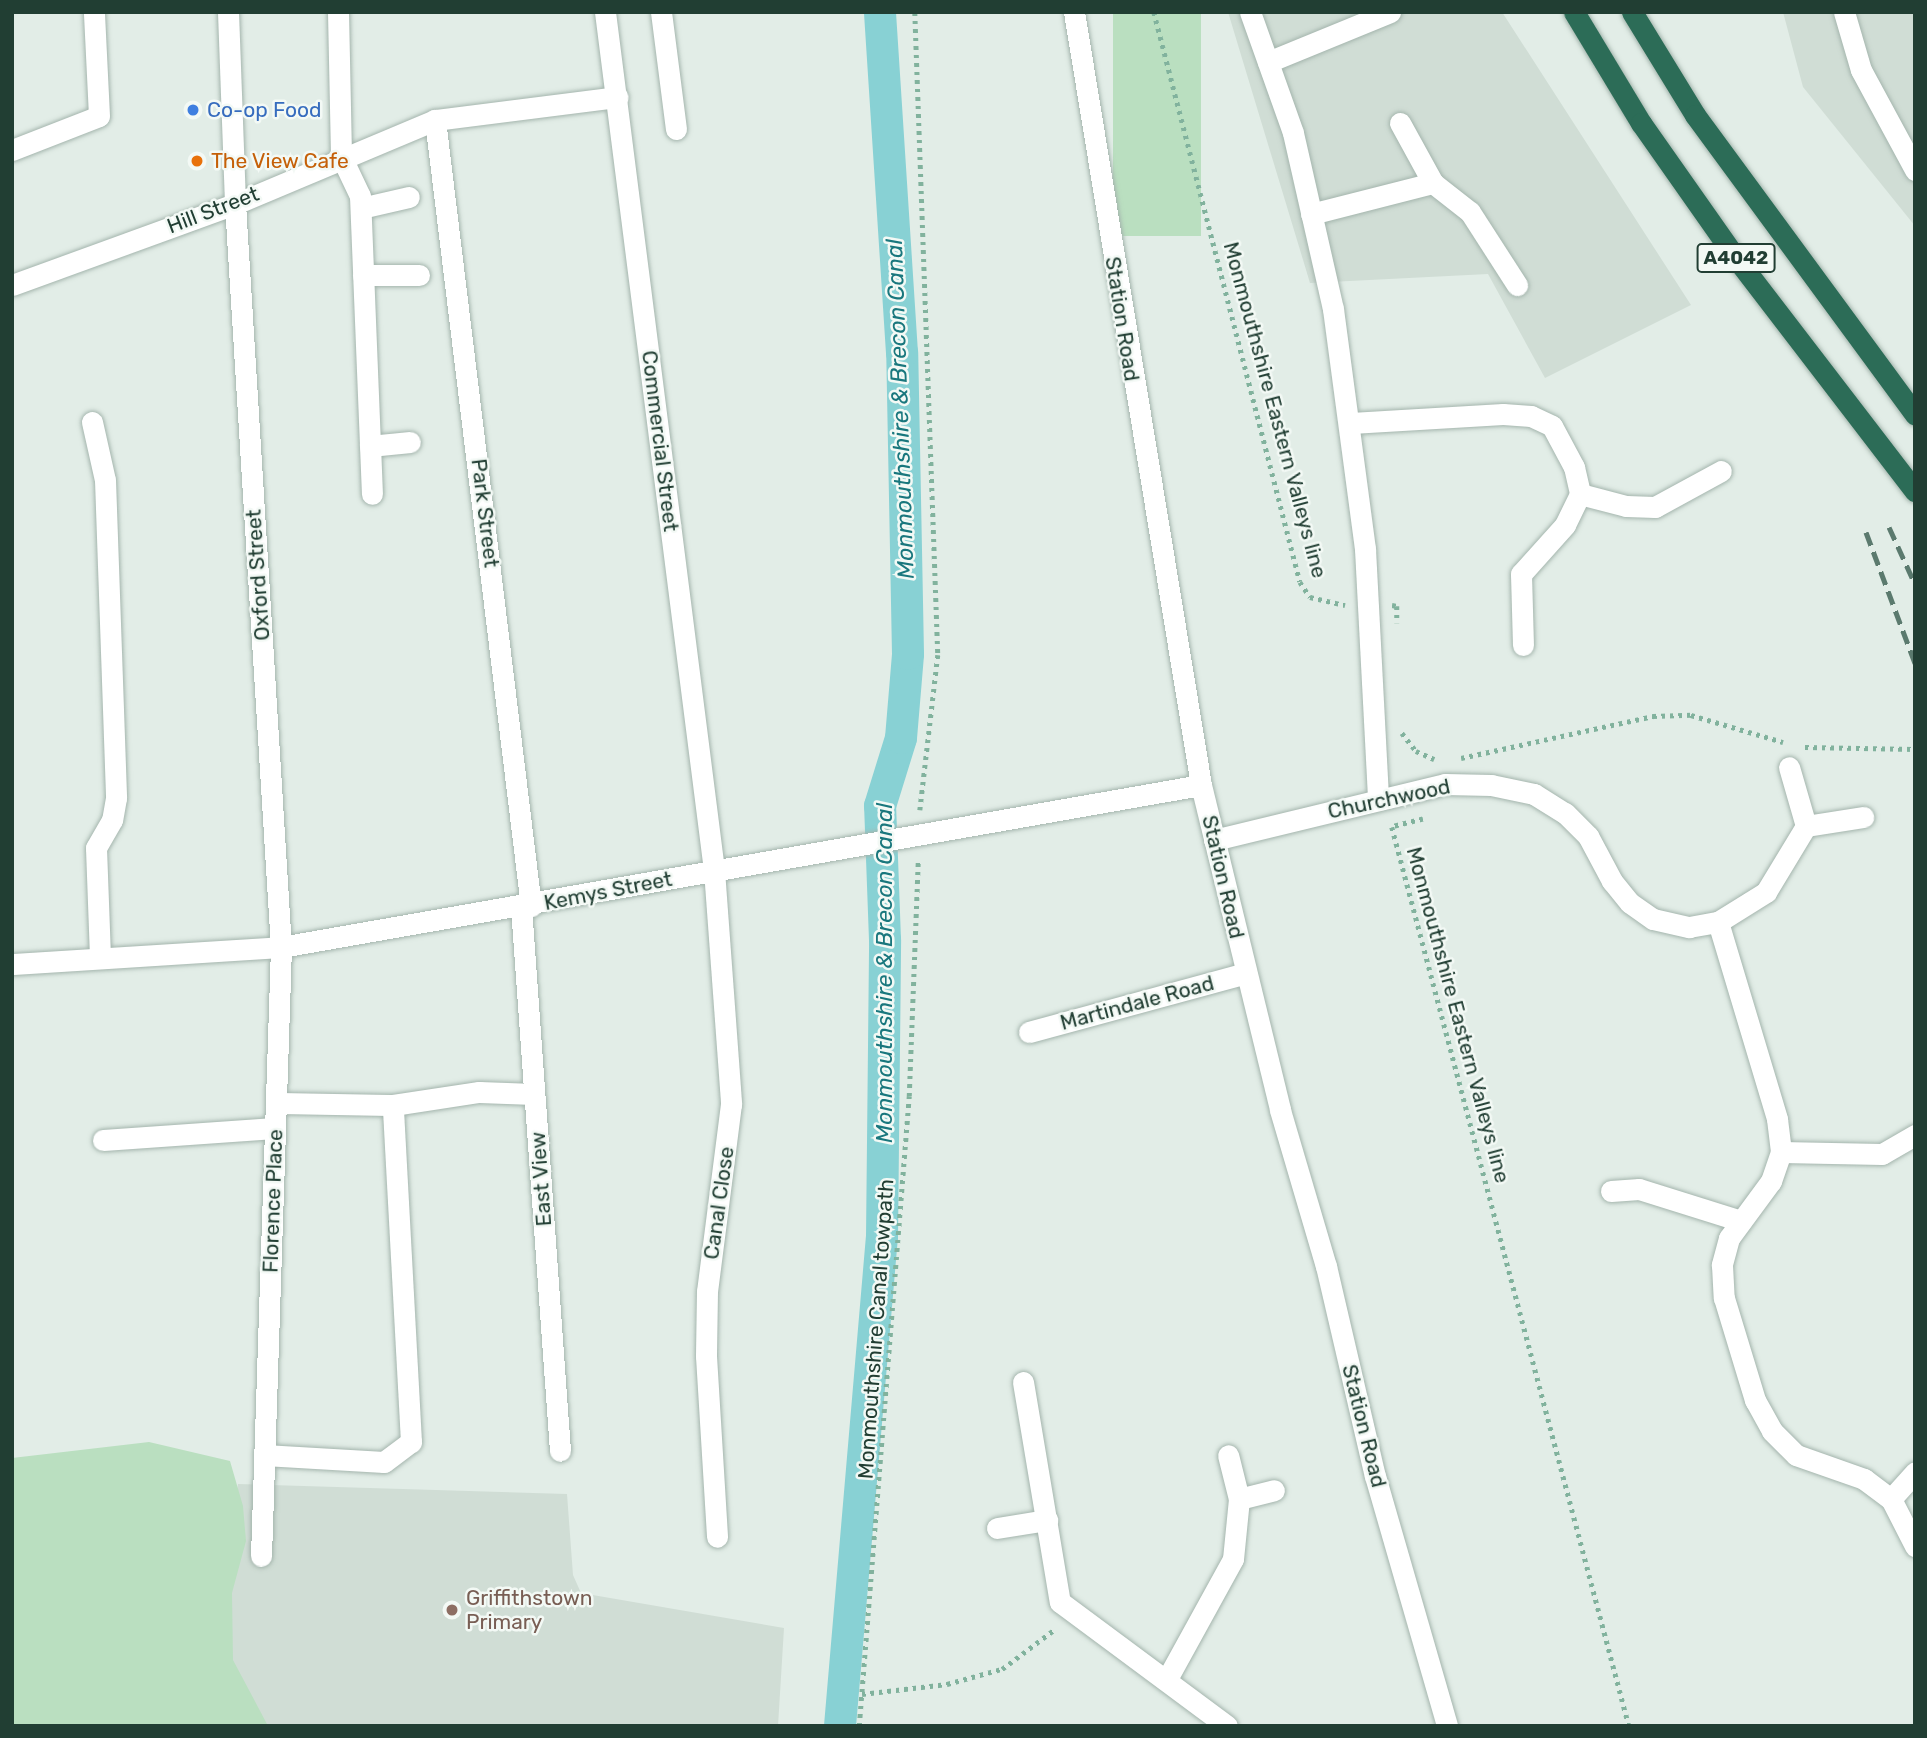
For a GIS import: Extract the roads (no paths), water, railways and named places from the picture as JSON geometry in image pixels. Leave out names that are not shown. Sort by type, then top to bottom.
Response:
[{"type":"highway","name":"A4042","points":[[1574,12],[1641,123],[1736,258],[1915,491]]},
{"type":"highway","name":"A4042","points":[[1632,12],[1695,115],[1915,415]]},
{"type":"street","points":[[12,150],[99,116],[94,12]]},
{"type":"street","name":"Oxford Street","points":[[228,12],[235,204],[281,947]]},
{"type":"street","points":[[338,12],[341,156],[360,196],[361,208],[372,494]]},
{"type":"street","name":"Commercial Street","points":[[605,12],[618,97],[713,870]]},
{"type":"street","points":[[661,12],[677,129]]},
{"type":"street","name":"Station Road","points":[[1074,12],[1200,785],[1246,973],[1326,1266],[1375,1476],[1447,1726]]},
{"type":"street","points":[[1250,12],[1293,133],[1351,423],[1369,601],[1378,798]]},
{"type":"street","points":[[1268,62],[1390,12]]},
{"type":"street","points":[[1844,12],[1861,70],[1915,170]]},
{"type":"street","name":"Hill Street","points":[[12,285],[235,204],[341,156],[435,120],[618,97]]},
{"type":"street","name":"Park Street","points":[[435,120],[526,906]]},
{"type":"street","points":[[1401,123],[1433,183],[1470,212],[1517,285]]},
{"type":"street","points":[[1311,214],[1433,183]]},
{"type":"street","points":[[361,208],[409,197]]},
{"type":"street","points":[[363,275],[419,275]]},
{"type":"street","points":[[1351,423],[1531,416],[1552,426],[1563,442],[1580,480],[1580,494],[1565,525],[1521,574],[1523,645]]},
{"type":"street","points":[[92,422],[105,480],[116,798],[112,820],[96,848],[100,958]]},
{"type":"street","points":[[370,446],[410,442]]},
{"type":"street","points":[[1580,494],[1626,506],[1655,507],[1721,471]]},
{"type":"street","points":[[1789,768],[1806,826],[1863,817]]},
{"type":"street","name":"Churchwood","points":[[1214,840],[1378,798],[1452,784],[1534,794],[1565,813],[1588,836],[1630,903],[1653,919],[1677,924],[1718,922],[1766,892],[1806,826]]},
{"type":"street","name":"Kemys Street","points":[[12,964],[281,947],[526,906],[713,870],[1200,785]]},
{"type":"street","name":"Canal Close","points":[[713,870],[731,1104],[707,1291],[706,1356],[717,1538]]},
{"type":"street","name":"East View","points":[[526,906],[534,1094],[560,1451]]},
{"type":"street","points":[[1718,922],[1777,1119],[1781,1152],[1771,1181],[1729,1238],[1722,1265],[1724,1297],[1755,1400],[1772,1431],[1796,1455],[1864,1479],[1891,1499],[1915,1546]]},
{"type":"street","name":"Florence Place","points":[[261,1556],[281,947]]},
{"type":"street","name":"Martindale Road","points":[[1029,1032],[1246,973]]},
{"type":"street","points":[[276,1103],[393,1105],[479,1092],[534,1094]]},
{"type":"street","points":[[264,1455],[384,1462],[411,1442],[393,1105]]},
{"type":"street","points":[[103,1140],[275,1128]]},
{"type":"street","points":[[1781,1152],[1882,1154],[1915,1135]]},
{"type":"street","points":[[1611,1191],[1639,1189],[1741,1221]]},
{"type":"street","points":[[1023,1382],[1059,1602],[1167,1679],[1227,1726]]},
{"type":"street","points":[[1167,1679],[1233,1559],[1239,1499],[1228,1455]]},
{"type":"street","points":[[1891,1499],[1915,1472]]},
{"type":"street","points":[[1239,1499],[1274,1490]]},
{"type":"street","points":[[997,1528],[1047,1520]]},
{"type":"waterway","name":"Monmouthshire & Brecon Canal","points":[[840,1726],[882,1238],[885,940],[880,806],[901,738],[908,654],[902,353],[880,12]]},
{"type":"railway","points":[[1889,527],[1915,584]]},
{"type":"railway","points":[[1866,532],[1915,663]]},
{"type":"place","name":"Co-op Food","points":[[193,110]]},
{"type":"place","name":"The View Cafe","points":[[197,161]]},
{"type":"place","name":"Griffithstown Primary","points":[[452,1610]]}]
